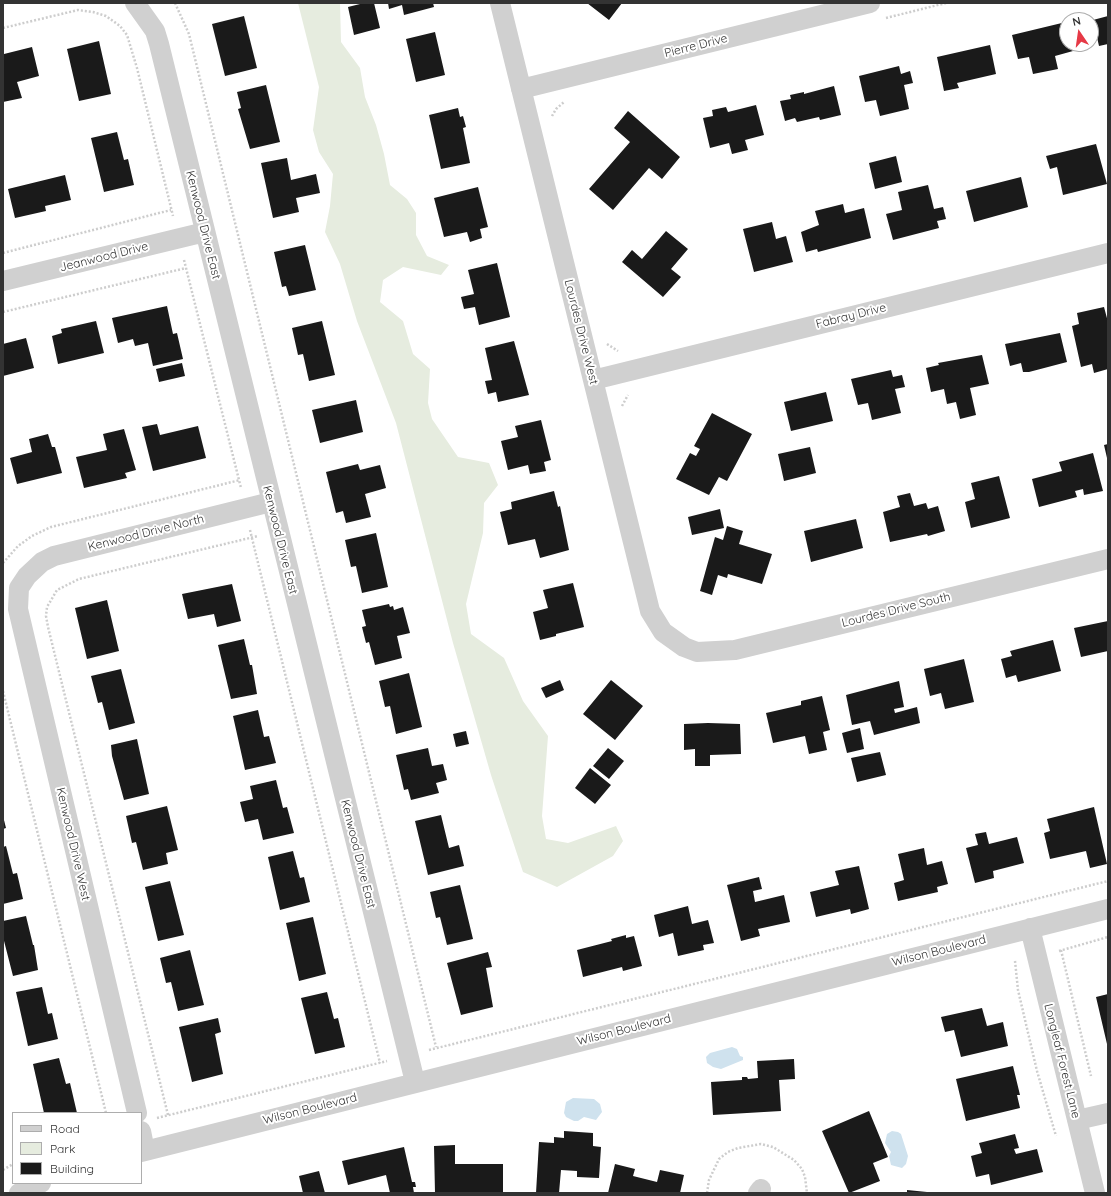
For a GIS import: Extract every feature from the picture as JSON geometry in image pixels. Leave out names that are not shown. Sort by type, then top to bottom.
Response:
[{"type":"street","name":"Kenwood Drive East","points":[[134,3],[155,31],[159,44],[278,532],[415,1082]]},
{"type":"street","name":"Lourdes Drive West","points":[[500,3],[650,611],[663,632],[684,647]]},
{"type":"street","name":"Pierre Drive","points":[[521,89],[874,11]]},
{"type":"street","name":"Jeanwood Drive","points":[[3,281],[205,232]]},
{"type":"street","name":"Fabray Drive","points":[[593,380],[1108,253]]},
{"type":"street","name":"Kenwood Drive North","points":[[27,576],[42,562],[54,556],[271,502]]},
{"type":"street","name":"Lourdes Drive South","points":[[684,647],[697,652],[735,650],[1108,559]]},
{"type":"street","name":"Kenwood Drive West","points":[[27,576],[19,588],[18,609],[142,1112]]},
{"type":"street","name":"Wilson Boulevard","points":[[143,1151],[1108,909]]},
{"type":"street","name":"Longleaf Forest Lane","points":[[1030,928],[1096,1193]]},
{"type":"street","points":[[1077,1120],[1108,1113]]},
{"type":"street","name":"Kenwood Drive West","points":[[143,1151],[144,1121]]},
{"type":"street","points":[[19,1193],[39,1184]]},
{"type":"path","points":[[175,3],[189,34],[436,1047]]},
{"type":"path","points":[[874,11],[946,3]]},
{"type":"path","points":[[3,28],[78,10],[106,16],[120,26],[127,35],[137,68],[239,480],[380,1063]]},
{"type":"path","points":[[550,122],[556,109],[567,100]]},
{"type":"path","points":[[3,253],[171,210]]},
{"type":"path","points":[[3,312],[186,268]]},
{"type":"path","points":[[603,340],[608,346],[624,353]]},
{"type":"path","points":[[622,411],[628,394],[632,391]]},
{"type":"path","points":[[3,563],[18,546],[32,536],[51,527],[264,474]]},
{"type":"path","points":[[168,1115],[48,627],[46,616],[47,607],[57,590],[78,579],[278,532]]},
{"type":"path","points":[[3,691],[106,1112]]},
{"type":"path","points":[[144,1121],[380,1063],[436,1047],[1108,881]]},
{"type":"path","points":[[707,1193],[709,1180],[719,1159],[728,1152],[738,1148],[761,1144],[772,1147],[794,1160],[802,1169],[805,1177],[807,1193]]},
{"type":"path","points":[[3,1170],[12,1165]]},
{"type":"green space","points":[[298,3],[340,3],[341,42],[360,68],[365,97],[376,125],[384,154],[390,185],[407,199],[416,213],[416,235],[427,256],[449,265],[441,275],[403,267],[383,280],[380,302],[403,321],[413,354],[430,369],[428,403],[432,419],[458,457],[489,463],[498,485],[484,503],[483,533],[466,604],[471,634],[504,658],[523,701],[548,736],[542,816],[546,839],[568,843],[616,826],[623,841],[613,856],[557,887],[523,872],[491,775],[453,643],[396,423],[357,321],[340,264],[325,232],[330,206],[333,174],[319,152],[313,130],[319,87]]},
{"type":"water","points":[[732,1047],[737,1049],[740,1056],[743,1057],[743,1060],[721,1069],[713,1067],[707,1063],[706,1057],[710,1053]]},
{"type":"water","points":[[573,1098],[594,1099],[600,1104],[602,1112],[596,1120],[584,1117],[578,1121],[574,1121],[566,1117],[564,1113],[566,1102]]},
{"type":"water","points":[[892,1131],[901,1134],[908,1156],[906,1164],[902,1168],[891,1165],[889,1156],[891,1152],[885,1143],[887,1134]]},
{"type":"building","points":[[364,3],[374,3],[380,28],[354,35],[348,7]]},
{"type":"building","points":[[388,3],[433,3],[434,7],[404,15],[402,5],[389,9]]},
{"type":"building","points":[[587,3],[622,3],[609,20]]},
{"type":"building","points":[[244,16],[257,68],[225,76],[212,24]]},
{"type":"building","points":[[1108,16],[1108,44],[1099,46],[1099,18]]},
{"type":"building","points":[[1059,24],[1059,52],[1069,52],[1055,56],[1058,69],[1033,74],[1029,57],[1018,59],[1012,35]]},
{"type":"building","points":[[435,32],[445,75],[416,82],[406,39]]},
{"type":"building","points":[[99,41],[111,94],[79,101],[67,49]]},
{"type":"building","points":[[990,45],[996,74],[957,83],[959,88],[944,91],[937,57]]},
{"type":"building","points":[[32,47],[39,76],[17,82],[22,98],[3,102],[4,54]]},
{"type":"building","points":[[899,66],[901,74],[910,71],[913,83],[904,85],[909,109],[880,116],[876,100],[865,102],[859,76]]},
{"type":"building","points":[[266,85],[280,142],[250,149],[238,109],[241,108],[237,92]]},
{"type":"building","points":[[834,86],[841,115],[820,120],[819,117],[797,122],[795,118],[785,121],[780,101],[791,99],[790,95],[804,92],[804,94]]},
{"type":"building","points":[[756,105],[764,135],[745,140],[748,150],[732,154],[729,143],[710,148],[703,118],[713,116],[712,110],[726,107],[728,112]]},
{"type":"building","points":[[458,108],[460,117],[463,116],[466,127],[463,128],[470,163],[441,169],[429,115]]},
{"type":"building","points":[[628,111],[680,157],[662,179],[649,168],[613,210],[589,189],[630,142],[614,128]]},
{"type":"building","points":[[117,132],[124,160],[128,159],[134,185],[104,192],[91,138]]},
{"type":"building","points":[[1096,144],[1107,184],[1063,195],[1057,167],[1050,169],[1046,156]]},
{"type":"building","points":[[896,156],[902,182],[875,189],[869,163]]},
{"type":"building","points":[[287,158],[291,180],[316,174],[320,193],[296,198],[299,212],[273,218],[261,163]]},
{"type":"building","points":[[65,175],[71,200],[45,206],[46,211],[15,218],[8,189]]},
{"type":"building","points":[[1021,177],[1028,207],[974,222],[966,191]]},
{"type":"building","points":[[928,185],[934,209],[943,207],[946,219],[937,221],[939,228],[893,240],[886,214],[902,210],[898,192]]},
{"type":"building","points":[[478,187],[488,227],[480,229],[482,238],[470,242],[467,232],[444,237],[434,198]]},
{"type":"building","points":[[843,204],[845,213],[864,208],[871,238],[818,252],[817,249],[806,252],[801,232],[819,225],[815,211]]},
{"type":"building","points":[[772,222],[776,239],[786,236],[793,262],[754,272],[743,229]]},
{"type":"building","points":[[666,231],[688,249],[671,269],[681,277],[663,297],[622,262],[632,250],[642,259]]},
{"type":"building","points":[[305,245],[316,290],[289,296],[286,286],[282,287],[274,252]]},
{"type":"building","points":[[497,263],[510,317],[479,325],[475,307],[464,309],[461,297],[474,294],[468,270]]},
{"type":"building","points":[[167,306],[173,334],[177,333],[183,359],[153,366],[148,343],[135,346],[133,339],[118,343],[112,318]]},
{"type":"building","points":[[1104,307],[1108,322],[1108,369],[1094,373],[1092,364],[1081,367],[1072,326],[1079,324],[1077,313]]},
{"type":"building","points":[[96,321],[104,353],[58,364],[52,336],[62,333],[61,329]]},
{"type":"building","points":[[322,321],[335,375],[309,381],[303,354],[298,355],[292,328]]},
{"type":"building","points":[[1060,333],[1067,362],[1029,372],[1023,372],[1021,363],[1010,366],[1005,344]]},
{"type":"building","points":[[26,338],[34,368],[3,376],[3,344]]},
{"type":"building","points":[[514,341],[529,395],[498,402],[496,392],[488,394],[485,381],[492,380],[485,348]]},
{"type":"building","points":[[982,355],[989,384],[970,388],[976,415],[960,419],[956,402],[947,404],[944,389],[931,392],[926,368],[939,365],[938,363]]},
{"type":"building","points":[[182,363],[185,376],[159,382],[156,369]]},
{"type":"building","points":[[891,370],[893,377],[902,375],[905,387],[895,389],[901,413],[872,420],[868,403],[858,405],[851,379]]},
{"type":"building","points":[[826,392],[833,421],[791,431],[784,402]]},
{"type":"building","points":[[356,400],[363,432],[320,443],[312,410]]},
{"type":"building","points":[[712,413],[752,434],[727,481],[719,477],[709,495],[676,479],[690,453],[696,456],[700,449],[694,446]]},
{"type":"building","points":[[541,420],[551,460],[544,462],[546,471],[530,474],[528,465],[508,470],[501,441],[518,437],[515,426]]},
{"type":"building","points":[[157,424],[160,435],[198,426],[206,458],[153,471],[142,427]]},
{"type":"building","points":[[124,429],[136,470],[125,473],[127,478],[84,488],[76,457],[107,450],[103,434]]},
{"type":"building","points":[[48,434],[52,447],[55,447],[62,473],[17,484],[10,458],[32,452],[29,439]]},
{"type":"building","points":[[1108,444],[1108,458],[1107,458],[1104,445]]},
{"type":"building","points":[[810,447],[816,473],[784,481],[778,454]]},
{"type":"building","points":[[1093,453],[1103,491],[1084,495],[1083,489],[1075,491],[1077,497],[1039,507],[1032,479],[1062,471],[1059,462]]},
{"type":"building","points":[[358,464],[360,470],[380,465],[386,488],[365,494],[371,517],[346,523],[343,511],[336,513],[326,472]]},
{"type":"building","points":[[999,476],[1010,518],[971,528],[965,502],[975,499],[971,483]]},
{"type":"building","points":[[554,491],[558,507],[560,506],[569,550],[540,558],[535,539],[508,545],[500,512],[512,509],[511,502]]},
{"type":"building","points":[[910,493],[914,506],[926,503],[928,509],[938,506],[945,531],[928,536],[927,534],[890,542],[883,512],[900,507],[897,496]]},
{"type":"building","points":[[720,509],[724,528],[692,535],[688,517]]},
{"type":"building","points":[[856,519],[863,548],[811,562],[804,531]]},
{"type":"building","points":[[727,526],[743,531],[739,544],[772,554],[762,584],[728,574],[727,578],[718,575],[712,595],[700,591],[715,537],[723,540]]},
{"type":"building","points":[[376,533],[388,587],[362,593],[356,566],[351,567],[345,540]]},
{"type":"building","points":[[573,583],[584,627],[556,634],[556,636],[540,640],[533,612],[548,608],[543,590]]},
{"type":"building","points":[[232,584],[241,621],[217,627],[214,614],[188,619],[182,594]]},
{"type":"building","points":[[107,600],[119,651],[87,659],[75,608]]},
{"type":"building","points":[[389,604],[390,607],[393,606],[394,610],[403,607],[410,633],[397,636],[402,658],[375,665],[369,642],[366,643],[362,627],[366,626],[362,610]]},
{"type":"building","points":[[1108,621],[1108,651],[1081,657],[1074,628]]},
{"type":"building","points":[[244,639],[250,665],[252,665],[257,694],[231,699],[218,645]]},
{"type":"building","points":[[1053,640],[1061,671],[1018,682],[1016,675],[1006,678],[1001,659],[1012,656],[1010,651]]},
{"type":"building","points":[[964,659],[974,702],[945,709],[941,693],[930,696],[924,669]]},
{"type":"building","points":[[121,669],[135,723],[109,730],[102,702],[98,703],[91,676]]},
{"type":"building","points":[[409,673],[422,727],[396,734],[390,706],[385,707],[379,681]]},
{"type":"building","points":[[560,680],[564,690],[546,698],[541,688]]},
{"type":"building","points":[[611,680],[643,706],[615,740],[583,714]]},
{"type":"building","points":[[899,681],[904,707],[894,709],[895,713],[917,707],[920,723],[874,735],[870,721],[852,725],[846,695]]},
{"type":"building","points":[[822,696],[830,730],[823,732],[827,750],[809,754],[805,736],[773,743],[766,713],[801,705],[801,701]]},
{"type":"building","points":[[258,710],[264,737],[269,736],[276,763],[245,770],[233,716]]},
{"type":"building","points":[[684,724],[740,724],[741,754],[710,755],[710,766],[695,766],[695,749],[684,750]]},
{"type":"building","points":[[860,728],[864,749],[847,753],[842,733]]},
{"type":"building","points":[[466,731],[469,744],[456,747],[453,734]]},
{"type":"building","points":[[137,739],[149,794],[124,800],[112,756],[111,745]]},
{"type":"building","points":[[428,748],[432,766],[443,764],[447,780],[436,783],[439,793],[411,800],[408,789],[404,790],[396,755]]},
{"type":"building","points":[[608,748],[624,761],[609,779],[593,766]]},
{"type":"building","points":[[880,752],[886,775],[857,782],[851,758]]},
{"type":"building","points":[[590,768],[611,785],[595,804],[575,788]]},
{"type":"building","points":[[276,780],[283,808],[287,807],[294,833],[263,840],[258,819],[245,822],[240,802],[253,799],[250,786]]},
{"type":"building","points":[[167,806],[178,850],[166,853],[168,864],[143,870],[136,842],[132,843],[126,816]]},
{"type":"building","points":[[1094,807],[1107,864],[1090,868],[1086,851],[1050,859],[1044,833],[1050,831],[1047,819]]},
{"type":"building","points":[[441,815],[449,848],[459,845],[464,866],[428,875],[415,821]]},
{"type":"building","points":[[3,816],[6,828],[3,829]]},
{"type":"building","points":[[986,832],[989,844],[1017,837],[1024,863],[993,871],[994,878],[975,883],[966,848],[978,845],[975,834]]},
{"type":"building","points":[[6,846],[13,874],[17,873],[23,899],[3,904],[3,847]]},
{"type":"building","points":[[924,848],[927,865],[942,861],[948,884],[937,887],[938,892],[898,901],[894,883],[904,880],[898,854]]},
{"type":"building","points":[[293,851],[300,878],[304,877],[310,902],[280,910],[268,857]]},
{"type":"building","points":[[859,866],[869,909],[851,914],[850,909],[816,917],[810,892],[839,885],[835,871]]},
{"type":"building","points":[[759,877],[762,889],[753,891],[755,902],[784,895],[790,922],[758,929],[760,936],[741,941],[727,885]]},
{"type":"building","points":[[170,881],[184,935],[158,941],[145,887]]},
{"type":"building","points":[[460,885],[473,939],[447,945],[440,917],[436,918],[430,892]]},
{"type":"building","points":[[688,906],[692,924],[708,920],[714,943],[703,945],[704,950],[678,956],[673,933],[659,937],[654,915]]},
{"type":"building","points":[[26,916],[34,945],[38,970],[13,976],[3,937],[3,921]]},
{"type":"building","points":[[313,917],[326,974],[299,981],[286,923]]},
{"type":"building","points":[[626,935],[626,938],[634,936],[642,966],[623,971],[622,967],[583,977],[577,950],[612,941],[611,939]]},
{"type":"building","points":[[190,950],[204,1005],[178,1011],[171,982],[166,983],[160,958]]},
{"type":"building","points":[[488,952],[492,967],[486,968],[493,1007],[461,1015],[447,963]]},
{"type":"building","points":[[42,987],[48,1014],[52,1013],[58,1039],[28,1046],[16,992]]},
{"type":"building","points":[[327,992],[334,1019],[338,1018],[345,1047],[315,1054],[301,998]]},
{"type":"building","points":[[1108,994],[1108,1044],[1107,1044],[1096,997]]},
{"type":"building","points":[[982,1008],[987,1026],[1003,1022],[1008,1046],[961,1057],[954,1030],[945,1032],[941,1017]]},
{"type":"building","points":[[218,1018],[221,1032],[215,1034],[223,1074],[192,1082],[179,1027]]},
{"type":"building","points":[[59,1058],[66,1084],[70,1083],[77,1112],[44,1112],[33,1064]]},
{"type":"building","points":[[794,1059],[795,1079],[779,1080],[781,1111],[713,1115],[711,1082],[742,1080],[742,1077],[747,1077],[748,1079],[758,1078],[757,1061]]},
{"type":"building","points":[[1013,1066],[1020,1095],[1017,1095],[1020,1108],[966,1121],[956,1079]]},
{"type":"building","points":[[869,1111],[888,1157],[873,1163],[880,1181],[849,1193],[822,1131]]},
{"type":"building","points":[[564,1131],[593,1133],[593,1146],[601,1147],[599,1178],[577,1177],[577,1171],[561,1170],[559,1193],[536,1193],[539,1142],[554,1143],[554,1137],[564,1138]]},
{"type":"building","points":[[1015,1134],[1019,1148],[1014,1149],[1016,1154],[1037,1149],[1043,1172],[991,1185],[989,1174],[976,1177],[971,1156],[982,1153],[979,1143]]},
{"type":"building","points":[[455,1145],[455,1164],[503,1164],[503,1193],[435,1193],[434,1146]]},
{"type":"building","points":[[404,1147],[412,1182],[415,1182],[416,1187],[413,1187],[414,1193],[390,1193],[386,1175],[348,1185],[342,1161]]},
{"type":"building","points":[[615,1164],[635,1169],[633,1176],[657,1182],[660,1170],[684,1175],[680,1193],[608,1193]]},
{"type":"building","points":[[319,1171],[325,1193],[303,1193],[299,1176]]},
{"type":"building","points":[[907,1190],[927,1192],[927,1193],[907,1193]]}]
